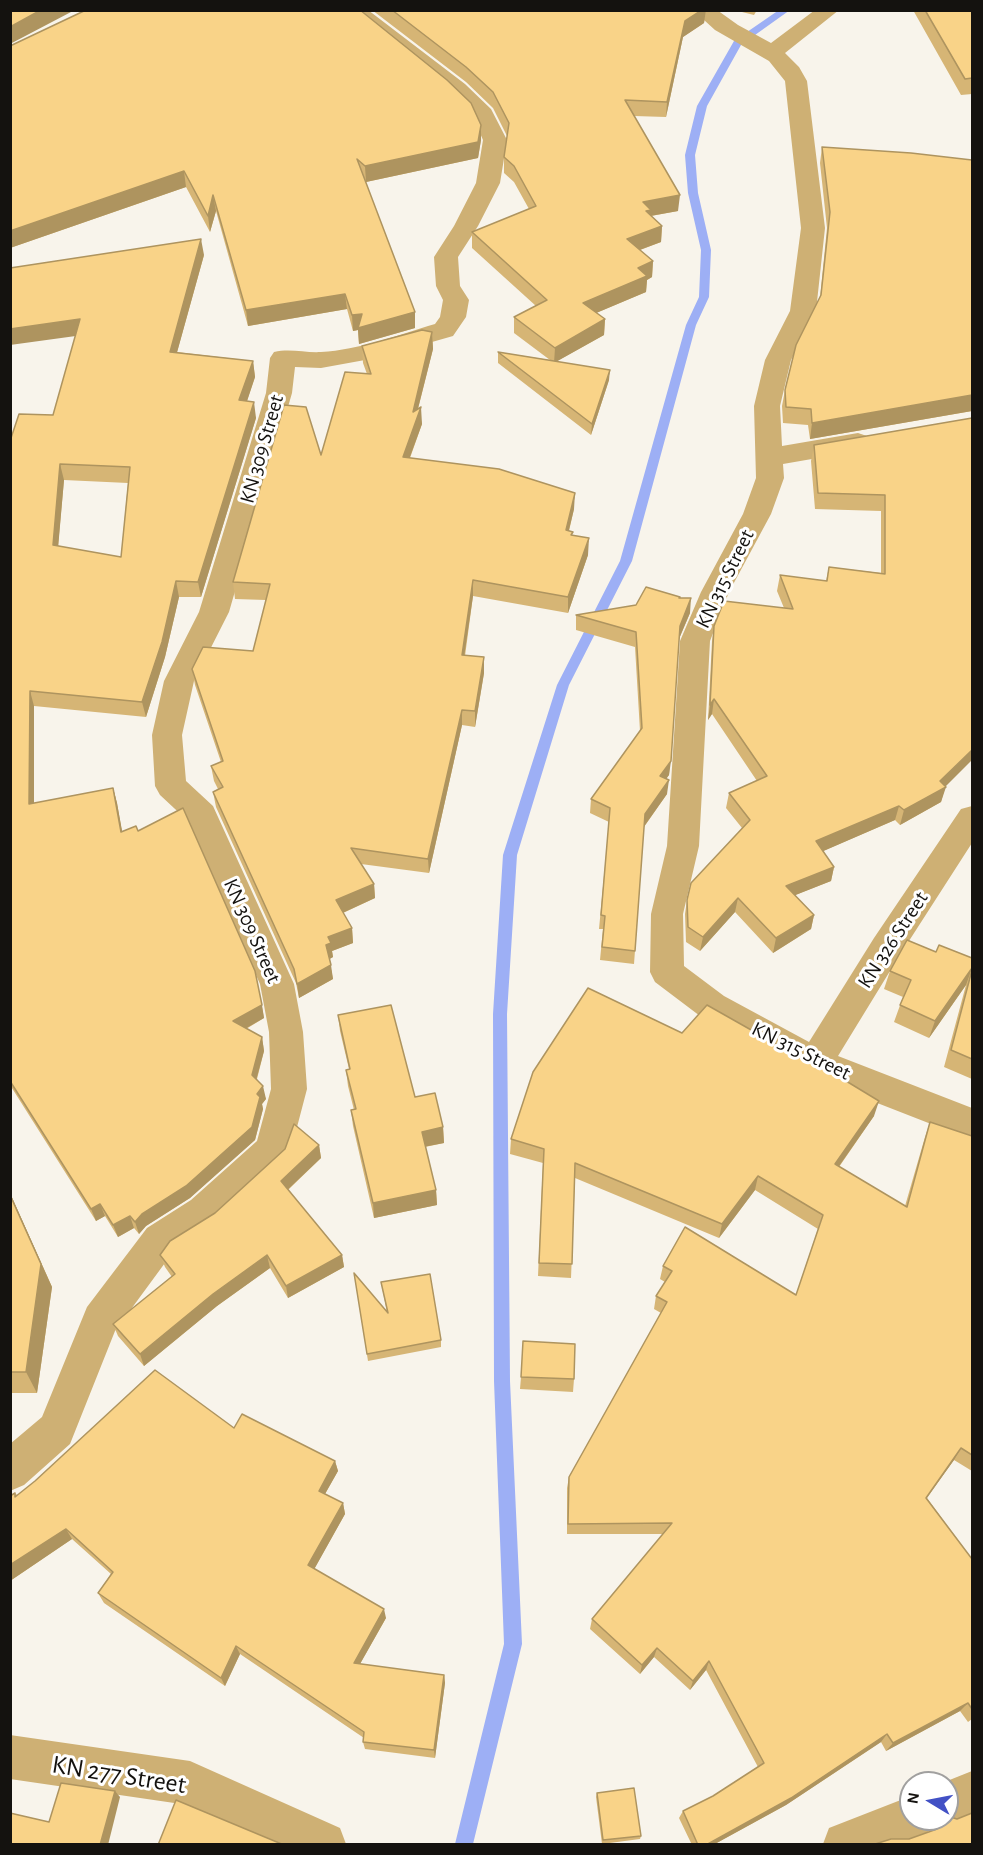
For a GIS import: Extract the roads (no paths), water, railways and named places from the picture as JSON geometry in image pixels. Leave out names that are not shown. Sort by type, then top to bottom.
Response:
[{"type":"street","name":"KN 309 Street","points":[[10,1471],[56,1430],[100,1320],[160,1240],[204,1212],[273,1150],[289,1089],[286,1032],[277,984],[202,815],[171,786],[167,735],[178,681],[214,612],[279,393],[283,358],[321,360],[376,350],[444,330],[453,317],[456,300],[448,286],[446,256],[466,226],[488,183],[495,140],[483,114],[457,89],[354,10]]},
{"type":"street","name":"KN 315 Street","points":[[702,10],[727,28],[771,52],[790,68],[796,81],[814,154],[811,206],[813,228],[802,311],[778,360],[767,406],[771,457],[770,478],[758,514],[715,592],[695,641],[683,846],[667,914],[667,972],[712,1006],[815,1063],[972,1124]]},
{"type":"street","points":[[771,52],[829,10]]},
{"type":"street","points":[[771,457],[883,438]]},
{"type":"street","name":"KN 326 Street","points":[[815,1063],[886,948],[972,818]]},
{"type":"street","name":"KN 277 Street","points":[[10,1757],[190,1783],[324,1845]]},
{"type":"street","points":[[845,1845],[899,1823]]},
{"type":"waterway","points":[[464,1844],[513,1644],[502,1381],[500,1014],[510,855],[563,685],[626,561],[691,325],[704,297],[706,250],[693,193],[690,155],[702,106],[737,43],[786,10]]}]
